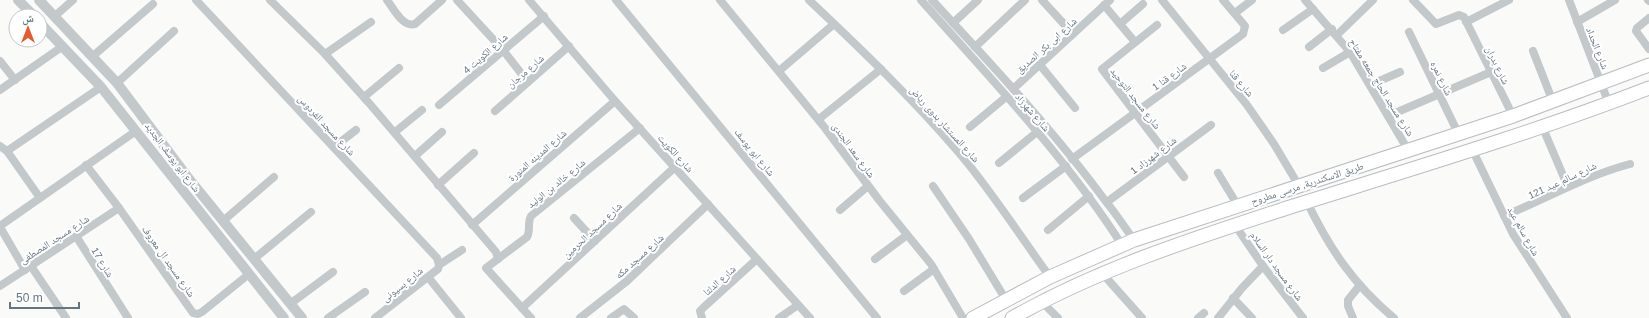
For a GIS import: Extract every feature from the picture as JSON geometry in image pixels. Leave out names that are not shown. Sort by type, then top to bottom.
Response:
[{"type":"main road","name":"طريق الاسكندرية, مرسى مطروح","points":[[973,318],[1050,277],[1122,244],[1513,116],[1649,65]]},
{"type":"main road","name":"طريق الاسكندرية, مرسى مطروح","points":[[1012,318],[1042,301],[1102,273],[1181,242],[1609,104],[1649,88]]},
{"type":"street","points":[[18,0],[26,8]]},
{"type":"street","name":"شارع ابو يوسف الجديد","points":[[39,0],[117,83],[189,179],[302,318]]},
{"type":"street","points":[[55,16],[73,0]]},
{"type":"street","name":"شارع مسجد الفردوس","points":[[196,0],[437,258],[439,265]]},
{"type":"street","points":[[270,0],[325,54],[364,97],[496,252],[498,258]]},
{"type":"street","points":[[392,2],[404,23],[408,25],[415,24],[442,0]]},
{"type":"street","points":[[457,0],[503,50],[528,82]]},
{"type":"street","name":"شارع الكويت","points":[[529,0],[615,101],[810,318]]},
{"type":"street","name":"شارع ابو يوسف","points":[[616,0],[877,318]]},
{"type":"street","name":"شارع سعد الجندى","points":[[720,0],[818,119],[868,186],[934,269],[963,318]]},
{"type":"street","name":"شارع المستشار بدوى رياض","points":[[809,0],[881,69],[961,156],[984,185],[1050,277]]},
{"type":"street","name":"شارع شهرزاد","points":[[921,0],[1066,166],[1122,244]]},
{"type":"street","name":"شارع شهرزاد","points":[[932,0],[1013,89],[1107,202],[1134,240]]},
{"type":"street","points":[[953,23],[978,0]]},
{"type":"street","points":[[975,47],[1025,0]]},
{"type":"street","points":[[1042,0],[1073,34]]},
{"type":"street","name":"شارع قنا","points":[[1162,0],[1261,124],[1299,186]]},
{"type":"street","name":"شارع قنا 1","points":[[1072,160],[1243,34],[1245,26],[1223,0]]},
{"type":"street","points":[[1235,13],[1252,0]]},
{"type":"street","name":"شارع مسجد الحاج جمعه مفتاح","points":[[1305,0],[1350,52],[1408,150]]},
{"type":"street","points":[[1309,47],[1334,32],[1373,0]]},
{"type":"street","points":[[1413,0],[1436,24],[1459,15],[1462,15],[1466,22],[1495,3],[1509,0]]},
{"type":"street","name":"شارع الحداد","points":[[1569,0],[1609,104]]},
{"type":"street","points":[[1577,22],[1615,0]]},
{"type":"street","points":[[1107,3],[1120,24],[1135,42]]},
{"type":"street","name":"شارع ابى بكر الصديق","points":[[1013,89],[1107,3]]},
{"type":"street","points":[[93,56],[153,4]]},
{"type":"street","points":[[1120,24],[1143,4]]},
{"type":"street","points":[[1283,30],[1313,10]]},
{"type":"street","name":"شارع الكويت 4","points":[[440,105],[544,16]]},
{"type":"street","points":[[1649,18],[1636,28],[1636,31],[1649,48]]},
{"type":"street","points":[[325,54],[371,22]]},
{"type":"street","name":"شارع بدران","points":[[1466,22],[1513,116]]},
{"type":"street","points":[[778,71],[834,24]]},
{"type":"street","name":"شارع مسجد التوحيد","points":[[1157,25],[1102,69],[1184,177]]},
{"type":"street","name":"شارع ابو يوسف الجديد","points":[[48,31],[101,87],[284,318]]},
{"type":"street","points":[[117,83],[174,31]]},
{"type":"street","name":"شارع نمره","points":[[1409,32],[1458,133]]},
{"type":"street","points":[[0,90],[63,46]]},
{"type":"street","name":"شارع مرجان","points":[[495,111],[569,46]]},
{"type":"street","points":[[1533,51],[1553,102]]},
{"type":"street","points":[[1323,68],[1350,52]]},
{"type":"street","points":[[0,61],[15,80]]},
{"type":"street","points":[[1040,64],[1075,108]]},
{"type":"street","points":[[364,97],[399,68]]},
{"type":"street","points":[[818,119],[881,69]]},
{"type":"street","points":[[1370,85],[1400,72]]},
{"type":"street","points":[[1388,116],[1491,72]]},
{"type":"street","points":[[40,198],[3,148],[101,87]]},
{"type":"street","points":[[970,127],[1006,97]]},
{"type":"street","name":"شارع المدينه المنورة","points":[[472,225],[615,101]]},
{"type":"street","points":[[394,132],[422,110]]},
{"type":"street","name":"شارع شهرزاد 1","points":[[1107,202],[1211,125]]},
{"type":"street","points":[[1542,126],[1568,187]]},
{"type":"street","name":"شارع خالد بن الوليد","points":[[522,308],[486,271],[487,266],[527,237],[530,231],[530,216],[640,128]]},
{"type":"street","points":[[66,318],[28,268],[0,226],[136,130]]},
{"type":"street","points":[[334,147],[356,130]]},
{"type":"street","points":[[415,156],[442,132]]},
{"type":"street","points":[[999,163],[1037,132]]},
{"type":"street","name":"شارع سالم عيد","points":[[1472,149],[1504,216],[1541,279],[1568,318]]},
{"type":"street","points":[[438,185],[474,153]]},
{"type":"street","name":"شارع سالم عيد 121","points":[[1504,216],[1602,172],[1630,164]]},
{"type":"street","name":"شارع مسجد ال معروف","points":[[86,165],[119,208],[193,313],[198,314],[202,312],[248,274]]},
{"type":"street","points":[[1023,198],[1066,166]]},
{"type":"street","name":"شارع مسجد الحرمين","points":[[522,308],[675,167]]},
{"type":"street","points":[[1218,173],[1238,206]]},
{"type":"street","points":[[223,221],[274,177]]},
{"type":"street","points":[[180,187],[189,179]]},
{"type":"street","points":[[840,210],[868,186]]},
{"type":"street","points":[[933,186],[969,239],[1006,300]]},
{"type":"street","points":[[1048,230],[1089,196]]},
{"type":"street","points":[[1307,202],[1333,252],[1360,285],[1394,318]]},
{"type":"street","name":"شارع مسجد مكه","points":[[580,318],[627,281],[708,204]]},
{"type":"street","name":"شارع مسجد المصطفى","points":[[0,286],[119,208]]},
{"type":"street","points":[[254,259],[311,212]]},
{"type":"street","points":[[574,218],[594,241]]},
{"type":"street","name":"شارع مسجد دار السلام","points":[[1235,225],[1263,266],[1302,318]]},
{"type":"street","points":[[875,259],[907,235]]},
{"type":"street","name":"شارع 17","points":[[76,236],[128,318]]},
{"type":"street","name":"شارع بسيونى","points":[[375,318],[438,269],[439,265],[462,250]]},
{"type":"street","name":"شارع الدلتا","points":[[702,318],[700,311],[757,259]]},
{"type":"street","points":[[1218,318],[1233,298],[1263,266]]},
{"type":"street","points":[[904,291],[934,269]]},
{"type":"street","points":[[290,304],[333,272]]},
{"type":"street","points":[[1102,273],[1137,316]]},
{"type":"street","points":[[428,276],[461,318]]},
{"type":"street","points":[[1353,318],[1348,306],[1348,300],[1360,285]]},
{"type":"street","points":[[328,318],[365,292]]},
{"type":"street","points":[[1233,298],[1252,318]]},
{"type":"street","points":[[1042,301],[1058,318]]},
{"type":"street","points":[[779,318],[798,305]]},
{"type":"street","points":[[522,308],[531,318]]},
{"type":"street","points":[[611,318],[624,309],[634,318]]}]
